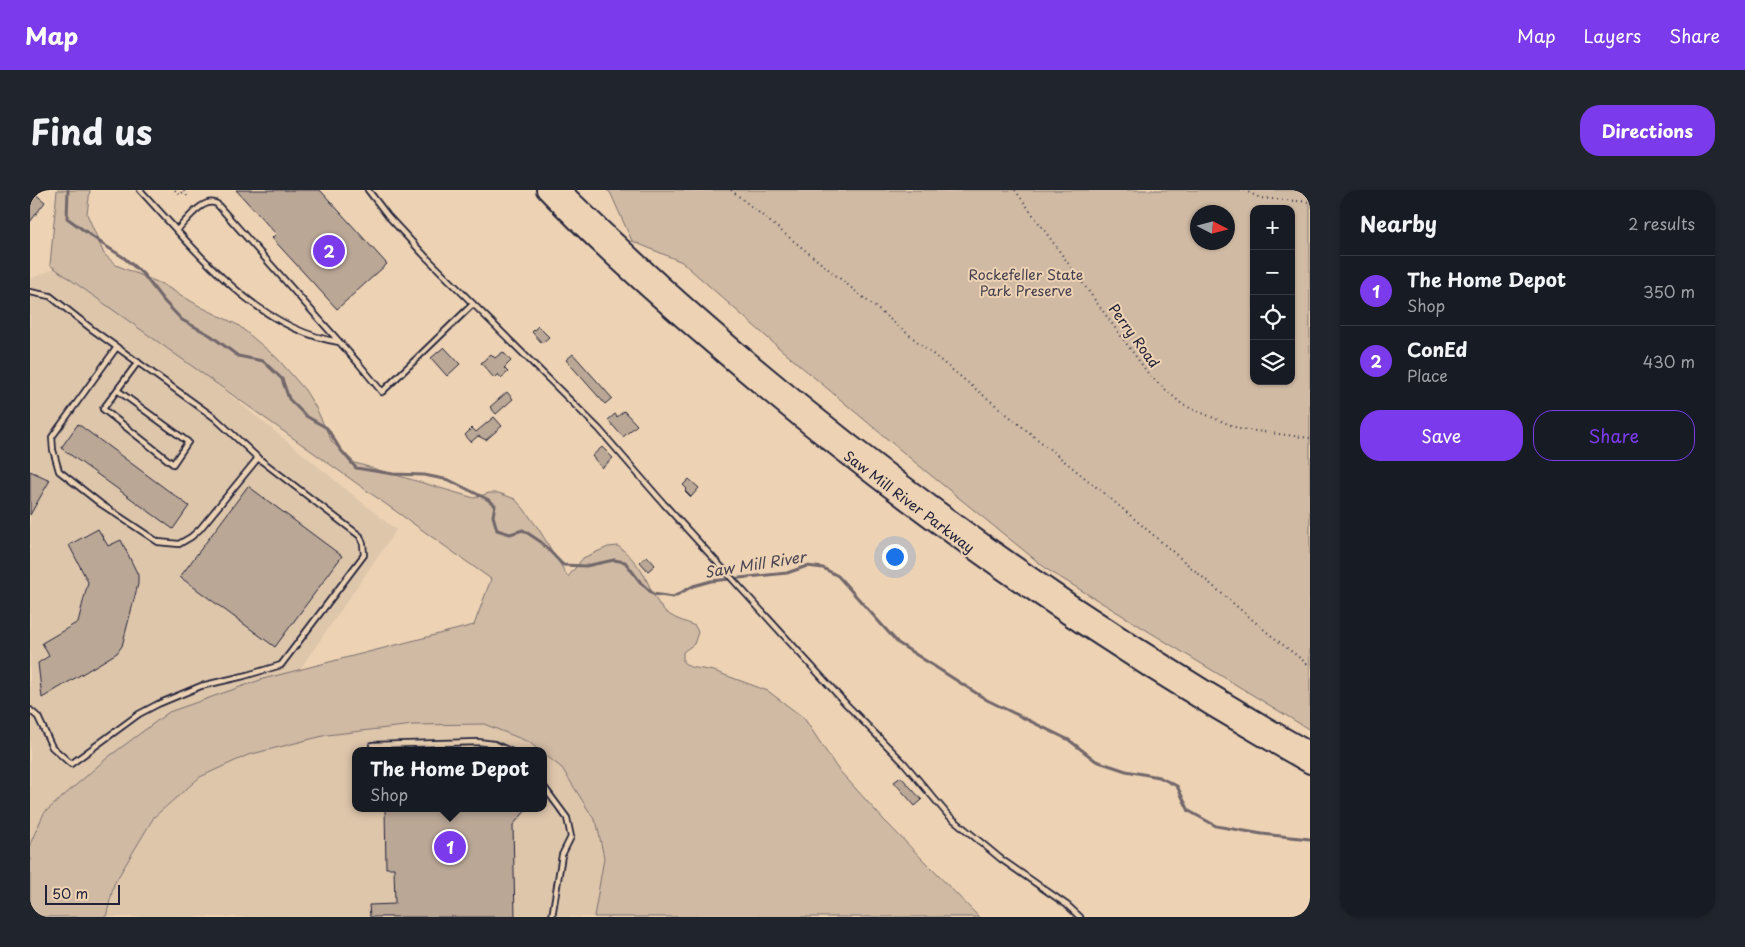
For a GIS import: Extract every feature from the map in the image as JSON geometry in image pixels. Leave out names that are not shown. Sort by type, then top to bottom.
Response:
[{"type":"highway","name":"Saw Mill River Parkway","points":[[544,190],[622,265],[718,350],[802,420],[933,521],[1022,585],[1128,656],[1238,724],[1310,765]]},
{"type":"highway","name":"Saw Mill River Parkway","points":[[562,190],[640,264],[749,360],[918,495],[1014,564],[1112,630],[1220,698],[1310,751]]},
{"type":"lane","points":[[140,190],[218,275],[242,296],[296,329],[320,339],[339,342]]},
{"type":"lane","points":[[368,190],[388,216],[473,304],[599,429],[664,504],[847,705],[904,763],[948,815],[1001,859],[1080,917]]},
{"type":"lane","points":[[177,230],[202,205],[209,202],[217,204],[382,392],[473,304]]},
{"type":"lane","points":[[30,292],[50,296],[117,348],[214,418],[258,458],[360,536],[364,556],[281,665],[201,686],[158,704],[139,714],[71,764],[52,747],[38,717],[30,710]]},
{"type":"lane","points":[[117,348],[52,438],[53,450],[59,471],[72,483],[158,542],[179,544],[191,538],[200,529],[258,458]]},
{"type":"lane","points":[[118,390],[188,442],[173,464],[103,409],[138,362]]},
{"type":"lane","points":[[372,745],[478,742],[501,747]]},
{"type":"lane","points":[[547,791],[567,818],[571,836],[562,855],[552,917]]},
{"type":"path","points":[[175,190],[180,195],[184,191],[187,196]]},
{"type":"path","points":[[732,190],[1103,493],[1268,633],[1310,666]]},
{"type":"path","name":"Perry Road","points":[[1015,190],[1150,376],[1183,405],[1240,429],[1310,438]]},
{"type":"path","points":[[1244,190],[1260,198],[1310,202]]},
{"type":"shaded area","points":[[68,263],[396,530],[292,681],[45,846],[30,841],[30,279]]},
{"type":"shaded area","points":[[484,724],[529,742],[535,747],[352,747],[352,812],[547,812],[547,756],[562,768],[597,824],[604,858],[594,917],[106,917],[114,884],[154,817],[200,777],[248,755],[327,735],[413,725]]},
{"type":"green space","points":[[57,190],[90,190],[87,214],[104,254],[116,265],[162,284],[201,307],[238,325],[277,358],[305,390],[332,442],[355,463],[474,498],[489,493],[499,493],[515,499],[538,528],[568,577],[583,558],[608,547],[618,546],[640,568],[657,601],[665,611],[695,626],[698,632],[694,644],[683,652],[683,662],[690,667],[714,671],[768,691],[804,718],[837,768],[884,820],[979,917],[594,917],[604,858],[597,824],[562,768],[547,756],[547,747],[535,747],[529,742],[484,724],[413,725],[327,735],[248,755],[200,777],[154,817],[114,884],[106,917],[30,917],[30,844],[44,813],[107,758],[169,712],[263,679],[474,625],[491,579],[50,265]]},
{"type":"green space","name":"Rockefeller State Park Preserve","points":[[606,190],[1310,190],[1310,730],[1048,570],[917,464],[778,347],[682,262],[632,241],[610,192]]},
{"type":"building","points":[[236,190],[320,190],[387,264],[337,309],[272,238],[276,234]]},
{"type":"building","points":[[34,193],[45,202],[30,222],[30,198]]},
{"type":"building","points":[[538,326],[549,337],[542,343],[532,332]]},
{"type":"building","points":[[444,347],[460,364],[447,376],[431,358]]},
{"type":"building","points":[[503,352],[511,361],[504,368],[508,372],[501,378],[498,374],[494,378],[481,363],[491,354],[495,358]]},
{"type":"building","points":[[573,354],[612,398],[605,404],[566,360]]},
{"type":"building","points":[[507,392],[513,399],[496,414],[490,407]]},
{"type":"building","points":[[624,411],[637,425],[623,437],[608,420],[615,414],[617,417]]},
{"type":"building","points":[[494,417],[502,426],[486,440],[478,436],[471,442],[465,435],[472,428],[476,432]]},
{"type":"building","points":[[78,424],[189,506],[173,529],[61,448]]},
{"type":"building","points":[[602,447],[613,458],[602,468],[592,456]]},
{"type":"building","points":[[30,471],[50,480],[30,515]]},
{"type":"building","points":[[689,479],[699,488],[691,497],[685,491],[687,489],[683,485]]},
{"type":"building","points":[[248,486],[342,556],[275,647],[180,577]]},
{"type":"building","points":[[98,529],[108,546],[121,540],[138,575],[138,584],[122,646],[117,653],[42,698],[38,663],[49,656],[42,643],[78,622],[88,582],[69,545]]},
{"type":"building","points":[[647,556],[655,565],[648,571],[640,562]]},
{"type":"building","points":[[901,777],[922,800],[915,806],[894,782]]},
{"type":"building","points":[[385,812],[524,812],[513,825],[515,917],[370,917],[369,905],[395,904],[394,868],[386,868]]},
{"type":"waterway","name":"Saw Mill River","points":[[68,190],[67,218],[123,257],[143,274],[163,300],[182,320],[210,335],[238,356],[263,361],[282,379],[289,399],[306,416],[327,428],[340,449],[356,468],[393,474],[424,475],[449,480],[495,505],[493,516],[497,530],[510,534],[523,530],[541,542],[563,565],[586,566],[614,560],[625,562],[641,583],[653,594],[673,597],[693,586],[711,581],[787,573],[807,566],[823,568],[838,576],[898,643],[987,700],[1069,740],[1096,761],[1126,771],[1159,777],[1177,786],[1189,811],[1216,826],[1262,834],[1310,839]]},
{"type":"place","name":"ConEd","points":[[329,251]]},
{"type":"place","name":"The Home Depot","points":[[450,847]]}]
